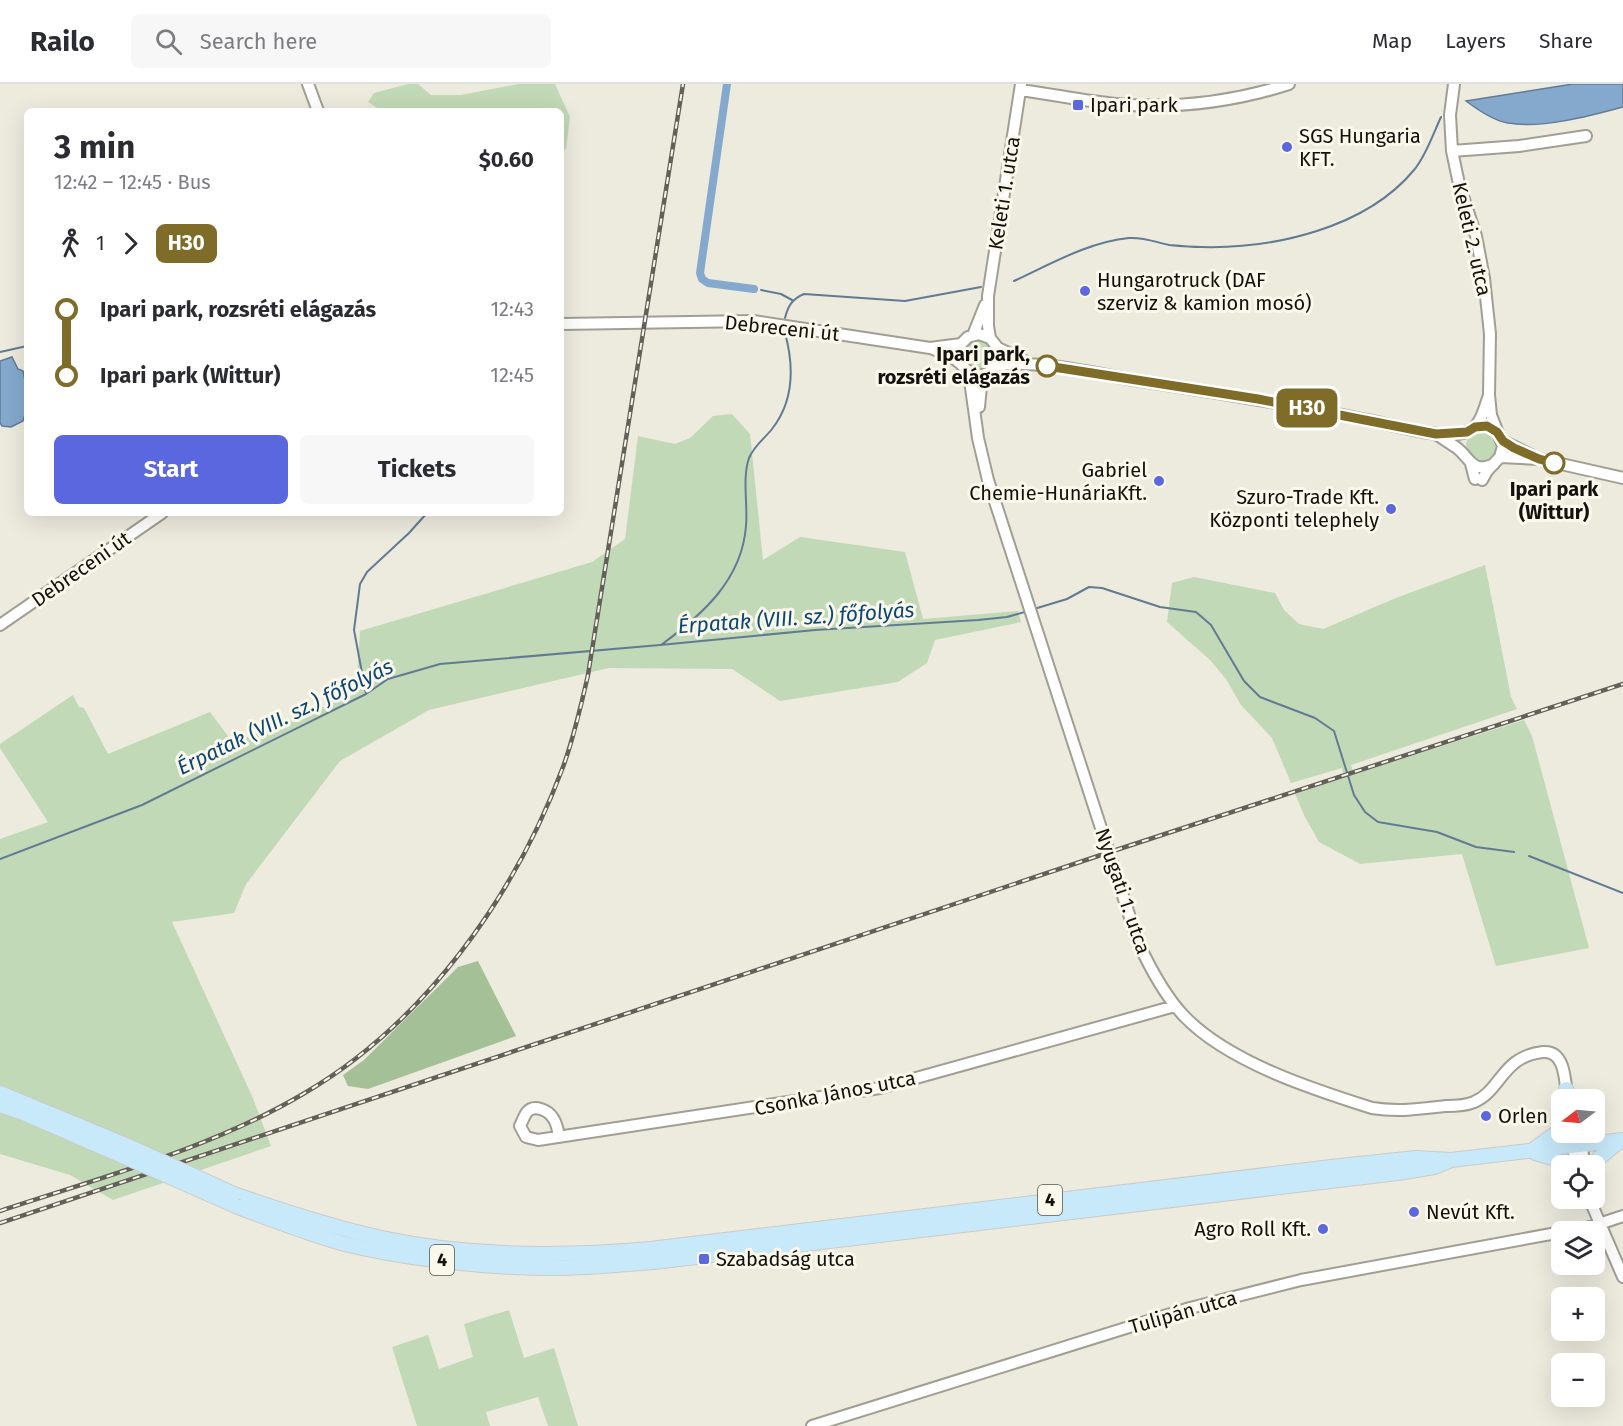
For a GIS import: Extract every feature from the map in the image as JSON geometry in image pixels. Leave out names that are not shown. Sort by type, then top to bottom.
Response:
[{"type":"main road","name":"4","points":[[0,1093],[236,1200],[384,1239],[490,1253],[574,1254],[650,1249],[1340,1166],[1416,1158],[1451,1160],[1530,1151],[1561,1143]]},
{"type":"main road","name":"4","points":[[0,1105],[123,1150]]},
{"type":"main road","points":[[1605,1135],[1622,1140]]},
{"type":"main road","points":[[1530,1151],[1551,1138]]},
{"type":"main road","name":"4","points":[[1605,1140],[1622,1140]]},
{"type":"main road","points":[[1603,1155],[1622,1140]]},
{"type":"main road","points":[[1530,1151],[1551,1158]]},
{"type":"street","points":[[308,84],[317,108]]},
{"type":"street","points":[[1021,87],[1117,104],[1182,105],[1236,98],[1289,84]]},
{"type":"street","name":"Keleti 2. utca","points":[[1454,84],[1450,115],[1452,151],[1476,236],[1484,278],[1490,334],[1489,395]]},
{"type":"street","name":"Keleti 1. utca","points":[[988,296],[1021,87]]},
{"type":"street","points":[[1452,151],[1519,146],[1586,136]]},
{"type":"street","points":[[930,348],[961,344],[973,335],[988,296]]},
{"type":"street","points":[[988,296],[990,338]]},
{"type":"street","name":"Debreceni út","points":[[564,324],[753,321],[930,348]]},
{"type":"street","points":[[973,335],[985,335],[998,348],[1030,364]]},
{"type":"street","points":[[959,362],[958,353],[961,344]]},
{"type":"street","points":[[930,348],[959,362],[969,373],[975,375],[986,374],[996,366],[999,359],[998,348]]},
{"type":"street","points":[[996,366],[1030,364],[1269,401],[1436,434],[1487,426],[1539,459]]},
{"type":"street","name":"Nyugati 1. utca","points":[[969,373],[977,431],[988,480],[1138,942],[1157,979],[1175,1006],[1196,1027],[1228,1049],[1274,1072],[1372,1108],[1411,1110],[1472,1103],[1483,1097],[1515,1062],[1542,1052],[1554,1055],[1561,1062],[1566,1089]]},
{"type":"street","name":"Nyugati 1. utca","points":[[977,431],[981,386],[986,374]]},
{"type":"street","points":[[1463,453],[1462,442],[1480,420],[1489,395]]},
{"type":"street","points":[[1436,434],[1463,453],[1479,480],[1503,452],[1500,436],[1491,415],[1489,395]]},
{"type":"street","points":[[1471,464],[1483,467],[1497,460],[1539,459],[1623,478]]},
{"type":"street","name":"Debreceni út","points":[[0,625],[158,516]]},
{"type":"street","name":"Csonka János utca","points":[[559,1137],[880,1088],[1175,1006]]},
{"type":"street","name":"Tulipán utca","points":[[1605,1222],[1623,1216]]},
{"type":"street","name":"Tulipán utca","points":[[812,1426],[1201,1305],[1300,1280],[1551,1234]]},
{"type":"street","points":[[1605,1237],[1623,1277]]},
{"type":"green space","points":[[408,84],[418,84],[431,95],[461,95],[518,84],[555,84],[570,117],[566,149],[564,150],[564,108],[377,108],[368,102],[374,93]]},
{"type":"green space","points":[[979,339],[990,344],[995,355],[990,366],[979,371],[968,366],[963,355],[968,344]]},
{"type":"green space","points":[[732,414],[750,434],[763,560],[800,537],[905,552],[923,619],[1018,611],[1021,622],[935,640],[927,663],[898,682],[780,701],[732,669],[609,668],[429,710],[340,761],[246,884],[234,913],[172,922],[252,1096],[271,1146],[113,1200],[70,1175],[0,1154],[0,839],[48,822],[0,748],[0,744],[73,695],[79,707],[84,708],[108,754],[210,712],[233,743],[356,694],[360,631],[592,562],[625,539],[638,436],[675,444],[690,438],[713,416]]},
{"type":"green space","points":[[1482,430],[1493,435],[1498,446],[1493,457],[1482,462],[1471,457],[1466,446],[1471,435]]},
{"type":"green space","points":[[1485,565],[1511,697],[1517,709],[1351,765],[1354,774],[1524,720],[1532,736],[1589,948],[1496,966],[1462,854],[1360,864],[1319,842],[1295,794],[1344,777],[1342,768],[1291,783],[1272,738],[1241,705],[1226,679],[1210,660],[1167,622],[1172,583],[1194,577],[1275,593],[1284,610],[1299,624],[1323,629],[1396,598]]},
{"type":"green space","points":[[478,961],[516,1036],[368,1089],[348,1086],[343,1075],[364,1060],[458,967]]},
{"type":"green space","points":[[509,1310],[524,1358],[554,1348],[578,1426],[548,1426],[538,1397],[486,1412],[490,1426],[417,1426],[392,1347],[428,1335],[439,1369],[473,1357],[464,1324]]},
{"type":"water","points":[[1573,84],[1623,84],[1623,107],[1566,121],[1521,124],[1497,120],[1466,101]]},
{"type":"water","points":[[12,357],[18,369],[23,371],[24,418],[23,421],[11,427],[2,426],[0,423],[0,361]]},
{"type":"waterway","points":[[727,84],[700,273],[702,279],[708,283],[754,289]]},
{"type":"waterway","points":[[1014,281],[1084,249],[1114,240],[1134,238],[1169,245],[1229,247],[1288,239],[1317,231],[1371,207],[1394,190],[1414,170],[1426,152],[1441,117]]},
{"type":"waterway","points":[[785,318],[791,303],[804,294],[905,301],[981,287]]},
{"type":"waterway","points":[[761,290],[781,294],[792,300]]},
{"type":"waterway","points":[[661,645],[705,608],[728,579],[737,563],[746,526],[746,474],[749,458],[779,418],[788,395],[791,370],[785,333]]},
{"type":"waterway","points":[[0,352],[24,347]]},
{"type":"waterway","points":[[366,694],[354,630],[360,584],[367,572],[424,516]]},
{"type":"waterway","name":"Érpatak (VIII. sz.) főfolyás","points":[[1034,609],[1067,599],[1089,587],[1102,588],[1160,607],[1196,612],[1211,625],[1244,681],[1260,697],[1315,718],[1334,731],[1354,795],[1365,812],[1378,822],[1437,832],[1476,847],[1514,852]]},
{"type":"waterway","name":"Érpatak (VIII. sz.) főfolyás","points":[[0,859],[142,805],[366,694],[388,679],[440,664],[815,630],[978,620],[1007,617],[1028,611]]},
{"type":"waterway","name":"Érpatak (VIII. sz.) főfolyás","points":[[1529,856],[1623,893]]},
{"type":"railway","points":[[0,1211],[116,1174],[193,1146],[231,1131],[303,1094],[347,1065],[388,1032],[426,994],[492,909],[543,815],[567,756],[583,698],[683,84]]},
{"type":"railway","points":[[0,1223],[1110,852],[1623,684]]},
{"type":"bus line","name":"H30","points":[[1047,366],[1258,399],[1436,434],[1467,432],[1481,425],[1487,426],[1493,428],[1503,441],[1514,448],[1554,463]]},
{"type":"place","name":"Ipari park","points":[[1078,105]]},
{"type":"place","name":"SGS Hungaria KFT.","points":[[1287,147]]},
{"type":"place","name":"Hungarotruck (DAF szerviz & kamion mosó)","points":[[1085,291]]},
{"type":"place","name":"Ipari park, rozsréti elágazás","points":[[1047,366]]},
{"type":"place","name":"Ipari park (Wittur)","points":[[1554,463]]},
{"type":"place","name":"Gabriel Chemie-HunáriaKft.","points":[[1159,481]]},
{"type":"place","name":"Szuro-Trade Kft. Központi telephely","points":[[1391,509]]},
{"type":"place","name":"Orlen","points":[[1486,1116]]},
{"type":"place","name":"Nevút Kft.","points":[[1414,1212]]},
{"type":"place","name":"Agro Roll Kft.","points":[[1323,1229]]},
{"type":"place","name":"Szabadság utca","points":[[704,1259]]}]
